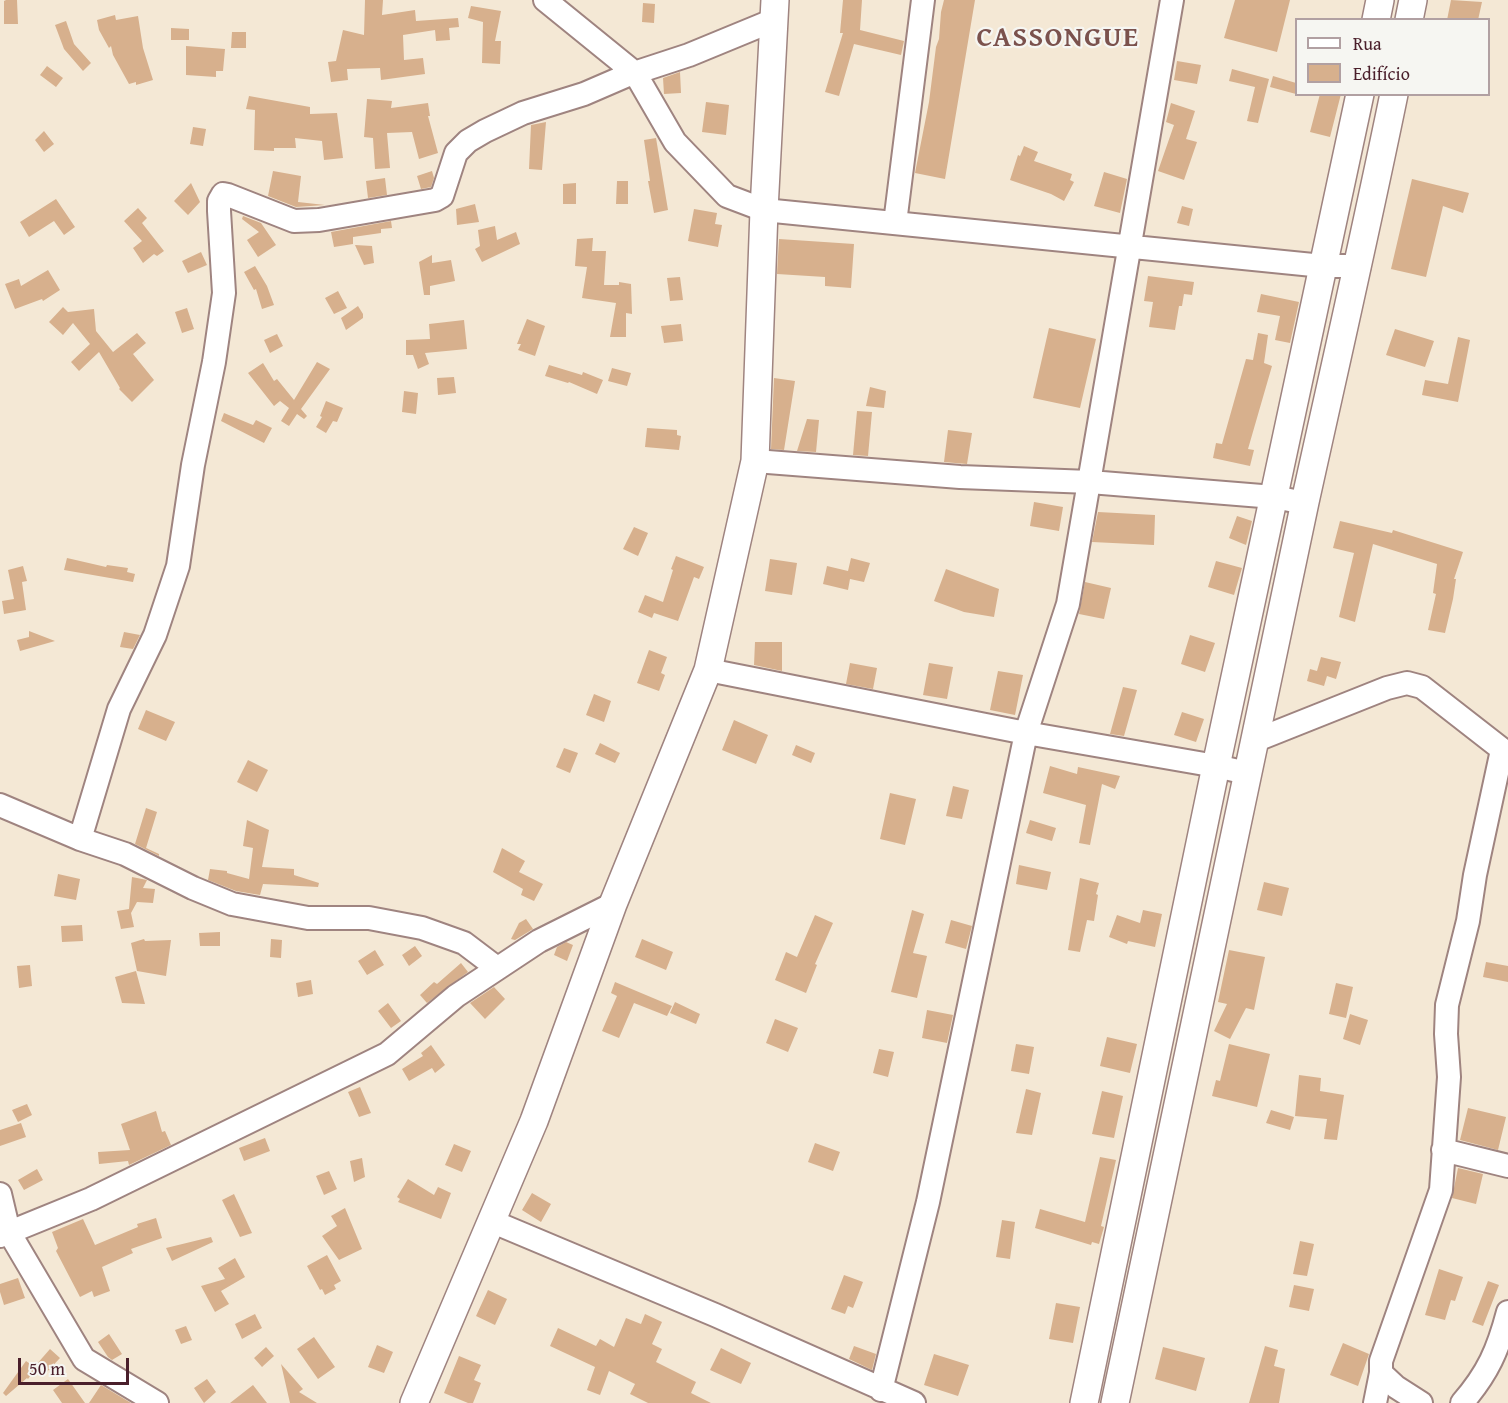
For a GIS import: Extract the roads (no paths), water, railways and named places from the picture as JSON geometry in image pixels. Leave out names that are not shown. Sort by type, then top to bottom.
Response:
[{"type":"main road","points":[[1376,18],[1380,0]]},
{"type":"main road","points":[[1409,18],[1413,0]]},
{"type":"main road","points":[[414,1403],[534,1121],[613,904],[708,670],[754,461],[774,10]]},
{"type":"main road","points":[[1084,1403],[1216,766],[1360,96]]},
{"type":"main road","points":[[1115,1403],[1247,773],[1359,266],[1394,96]]},
{"type":"street","points":[[544,0],[635,73],[675,142],[727,196],[764,210],[1323,266],[1359,266]]},
{"type":"street","points":[[895,223],[922,0]]},
{"type":"street","points":[[882,1390],[928,1202],[1026,733],[1068,604],[1172,0]]},
{"type":"street","points":[[80,839],[119,709],[155,635],[178,566],[193,465],[214,362],[224,293],[220,196],[228,195],[294,221],[319,220],[435,200],[442,196],[456,153],[468,141],[485,131],[523,113],[584,94],[635,73],[689,55],[774,10]]},
{"type":"street","points":[[754,461],[960,477],[1090,482],[1274,497],[1305,503]]},
{"type":"street","points":[[708,670],[1026,733],[1247,773]]},
{"type":"street","points":[[1254,741],[1388,688],[1407,683],[1422,687],[1505,752],[1475,875],[1468,921],[1448,1005],[1446,1034],[1449,1077],[1442,1190],[1381,1361],[1375,1403]]},
{"type":"street","points":[[0,805],[80,839],[125,854],[193,888],[232,904],[308,918],[369,918],[422,928],[464,943],[498,968]]},
{"type":"street","points":[[4,1234],[91,1199],[387,1054],[456,996],[498,968],[539,941],[613,904]]},
{"type":"street","points":[[1443,1150],[1508,1166]]},
{"type":"street","points":[[0,1194],[4,1234],[84,1359],[157,1403]]},
{"type":"street","points":[[491,1221],[715,1315],[914,1403]]},
{"type":"street","points":[[1462,1403],[1474,1389],[1494,1357],[1508,1312]]},
{"type":"street","points":[[1381,1373],[1396,1387],[1421,1403]]},
{"type":"district","name":"CASSONGUE","points":[[1058,39]]}]
